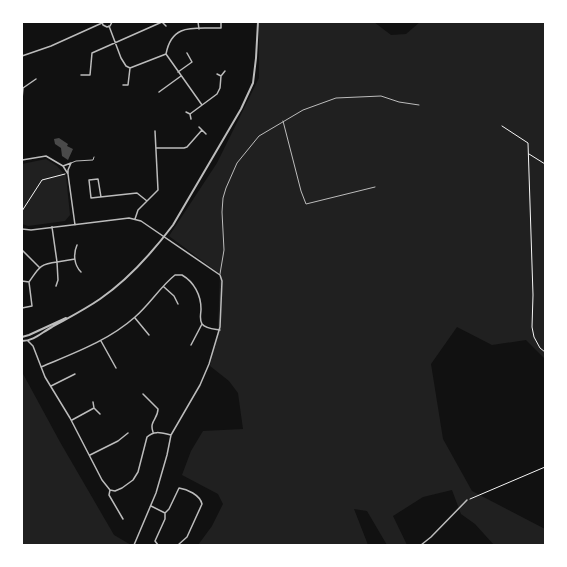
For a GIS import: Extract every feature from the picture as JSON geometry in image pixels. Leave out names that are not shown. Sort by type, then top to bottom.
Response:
[{"type":"street","points":[[109,26],[112,22]]},
{"type":"street","points":[[81,75],[90,75],[92,53],[162,22],[166,26]]},
{"type":"street","points":[[198,22],[199,29]]},
{"type":"street","points":[[166,54],[171,38],[176,33],[186,29],[221,28],[221,22]]},
{"type":"street","points":[[22,341],[34,339],[50,327],[74,315],[100,299],[121,282],[144,260],[173,225],[242,109],[252,83],[256,58],[257,22]]},
{"type":"street","points":[[22,56],[51,46],[102,23],[104,26],[109,26]]},
{"type":"street","points":[[109,26],[123,62],[130,68]]},
{"type":"street","points":[[178,72],[192,62],[187,53]]},
{"type":"street","points":[[130,68],[166,54]]},
{"type":"street","points":[[166,54],[202,105]]},
{"type":"street","points":[[123,85],[128,85],[130,68]]},
{"type":"street","points":[[190,114],[216,94],[220,88],[221,76],[225,71]]},
{"type":"street","points":[[217,74],[221,76]]},
{"type":"street","points":[[159,92],[181,76]]},
{"type":"street","points":[[22,99],[23,88],[36,79]]},
{"type":"street","points":[[186,112],[190,114]]},
{"type":"street","points":[[190,114],[191,119]]},
{"type":"street","points":[[199,127],[206,134]]},
{"type":"street","points":[[156,148],[187,147],[202,130]]},
{"type":"street","points":[[135,219],[138,210],[158,190],[155,131]]},
{"type":"street","points":[[22,160],[46,156],[63,166],[68,173]]},
{"type":"street","points":[[63,166],[71,163]]},
{"type":"street","points":[[71,163],[68,173],[75,224]]},
{"type":"street","points":[[101,197],[98,179],[89,180],[92,198],[101,197],[138,192],[147,201]]},
{"type":"street","points":[[22,229],[32,230],[121,219],[135,219],[141,221],[220,275],[222,281],[220,330],[210,364],[200,385],[171,435],[167,456],[156,493],[134,545]]},
{"type":"street","points":[[52,228],[57,262],[58,280],[56,286]]},
{"type":"street","points":[[77,245],[74,250],[76,267],[81,272]]},
{"type":"street","points":[[22,250],[39,267]]},
{"type":"street","points":[[22,308],[32,306],[30,282],[39,267],[45,263],[75,259]]},
{"type":"street","points":[[41,366],[101,341],[117,332],[135,318],[175,275],[182,275],[194,286],[199,296],[201,308],[200,318],[202,324],[206,327],[220,330]]},
{"type":"street","points":[[22,281],[30,282]]},
{"type":"street","points":[[164,287],[174,296],[178,304]]},
{"type":"street","points":[[22,337],[74,315]]},
{"type":"street","points":[[135,318],[149,335]]},
{"type":"street","points":[[191,345],[202,324]]},
{"type":"street","points":[[31,334],[34,339],[32,345]]},
{"type":"street","points":[[27,336],[28,341],[32,345],[51,386],[72,420],[102,480],[110,490],[109,495],[123,519]]},
{"type":"street","points":[[101,341],[116,368]]},
{"type":"street","points":[[51,386],[75,374]]},
{"type":"street","points":[[143,394],[158,409],[158,414],[152,422],[153,433]]},
{"type":"street","points":[[93,402],[94,408],[100,414]]},
{"type":"street","points":[[72,420],[94,408]]},
{"type":"street","points":[[110,490],[115,491],[122,488],[133,480],[138,472],[147,437],[151,433],[156,432],[171,435]]},
{"type":"street","points":[[90,456],[118,441],[128,433]]},
{"type":"street","points":[[158,545],[155,541],[165,519],[165,513],[169,509],[179,488],[200,498],[202,504],[187,537],[178,545]]},
{"type":"street","points":[[423,544],[467,500]]},
{"type":"street","points":[[151,506],[165,513]]},
{"type":"lane","points":[[220,275],[224,250],[222,224],[223,198],[236,163],[259,136],[302,110],[336,98],[381,96],[399,102],[419,105]]},
{"type":"lane","points":[[282,121],[306,204],[375,187]]},
{"type":"lane","points":[[71,163],[76,160],[93,160],[94,157]]},
{"type":"path","points":[[502,126],[528,143],[533,295],[532,327],[534,337],[540,348],[545,352]]},
{"type":"path","points":[[529,154],[545,164]]},
{"type":"path","points":[[22,211],[42,180],[68,173]]},
{"type":"path","points":[[467,500],[545,467]]},
{"type":"shaded area","points":[[259,22],[374,22],[391,35],[406,34],[420,22],[545,22],[545,359],[526,340],[492,345],[457,327],[431,364],[443,439],[472,491],[545,529],[545,545],[494,545],[475,524],[461,514],[452,490],[423,497],[393,516],[407,545],[387,545],[367,511],[354,509],[368,545],[198,545],[212,526],[223,504],[218,494],[182,475],[191,451],[203,431],[243,429],[238,393],[229,381],[210,366],[218,329],[220,274],[169,236],[217,163],[259,78]]},
{"type":"shaded area","points":[[46,159],[57,166],[66,176],[70,215],[65,221],[28,226],[22,224],[22,164]]},
{"type":"shaded area","points":[[22,372],[60,442],[114,535],[131,545],[22,545]]},
{"type":"building","points":[[59,138],[68,144],[67,146],[73,149],[68,160],[62,156],[61,148],[55,144],[54,139]]}]
